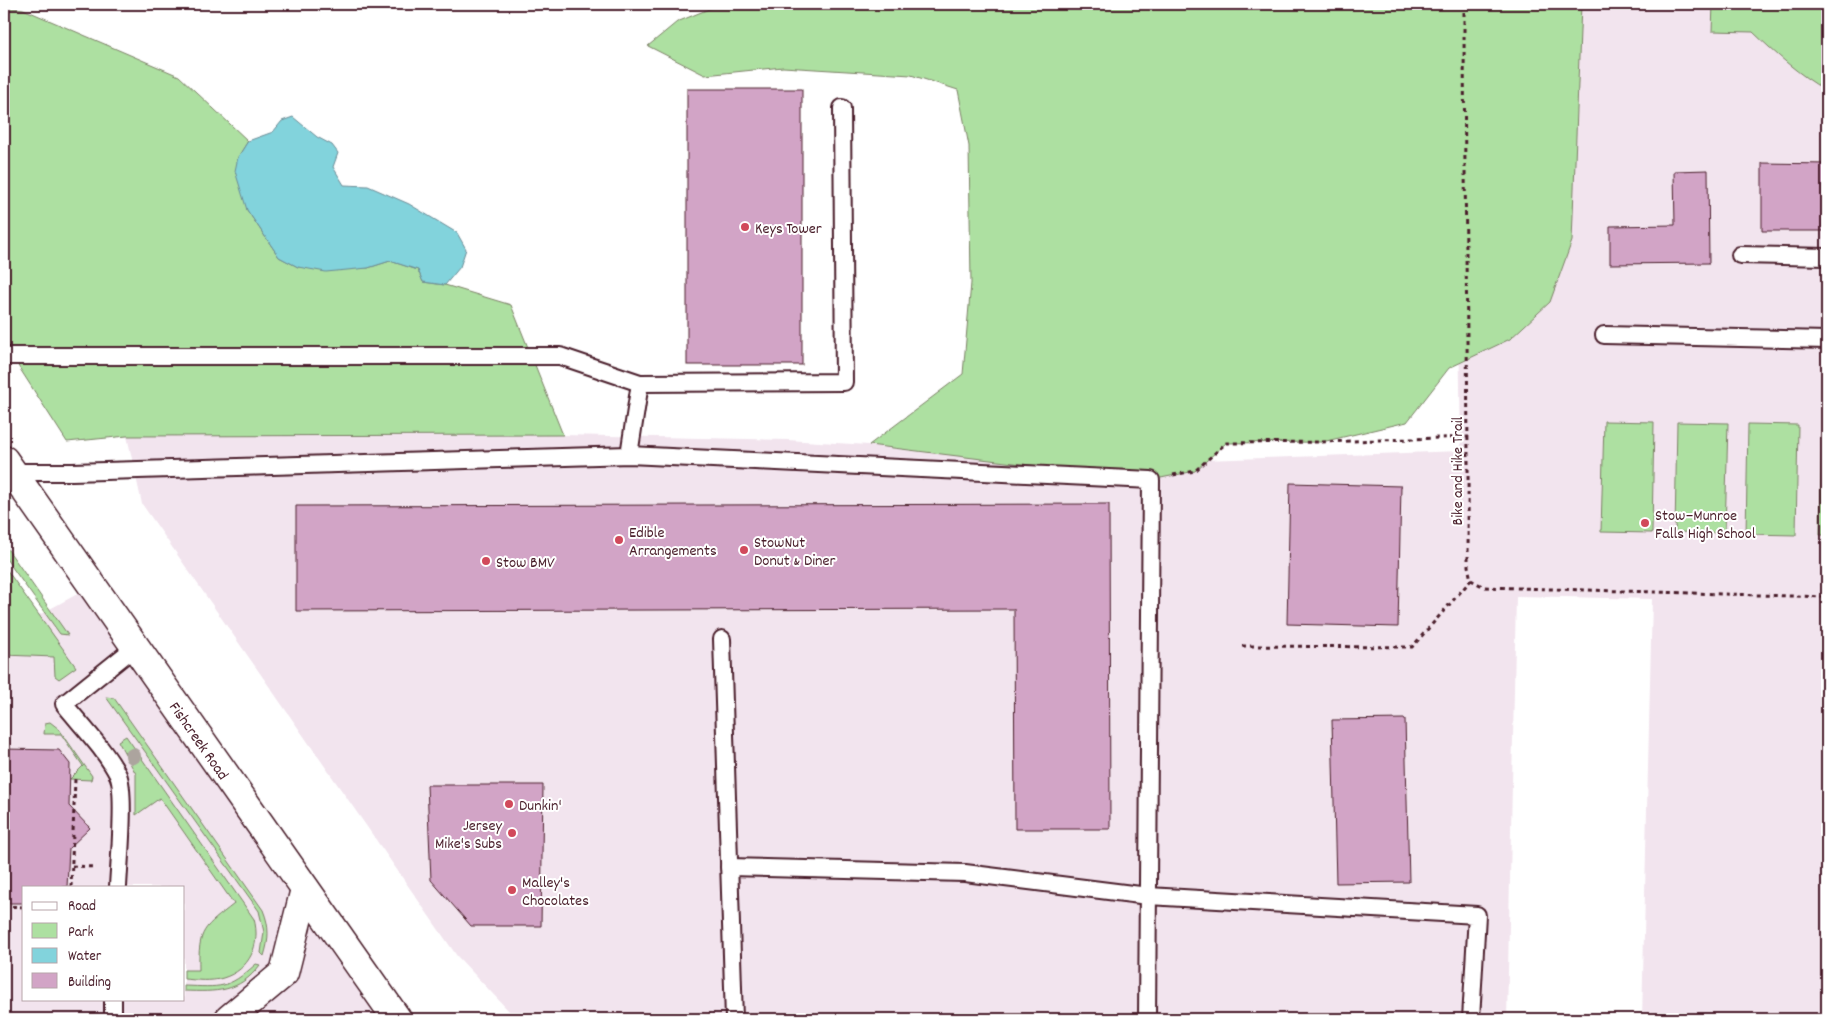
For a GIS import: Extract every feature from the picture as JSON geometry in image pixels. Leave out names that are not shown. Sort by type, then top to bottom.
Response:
[{"type":"main road","name":"Fishcreek Road","points":[[8,466],[397,1019]]},
{"type":"main road","points":[[228,1019],[284,973],[305,889]]},
{"type":"lane","points":[[4,356],[560,356],[640,383],[844,382],[842,108]]},
{"type":"lane","points":[[1740,255],[1827,257]]},
{"type":"lane","points":[[1604,335],[1827,340]]},
{"type":"lane","points":[[629,455],[640,383]]},
{"type":"lane","points":[[8,466],[82,472],[629,455],[1151,480],[1147,1019]]},
{"type":"lane","points":[[722,638],[734,1019]]},
{"type":"lane","points":[[118,886],[122,800],[119,777],[108,759],[64,704],[135,647]]},
{"type":"lane","points":[[730,867],[965,874],[1148,896],[1477,915],[1471,1019]]},
{"type":"lane","points":[[113,1000],[113,1019]]},
{"type":"path","name":"Bike and Hike Trail","points":[[1464,4],[1464,141],[1469,437],[1468,566],[1471,580]]},
{"type":"path","points":[[1151,480],[1195,471],[1226,443],[1469,437]]},
{"type":"path","points":[[1242,646],[1412,647],[1471,580],[1484,587],[1827,596]]},
{"type":"path","points":[[71,886],[75,779]]},
{"type":"path","points":[[4,906],[22,907]]},
{"type":"shaded area","points":[[1456,4],[1827,4],[1827,1019],[1642,1019],[1652,599],[1516,596],[1507,1019],[735,1019],[509,1011],[457,956],[142,504],[127,436],[563,435],[787,440],[1146,462],[1461,451],[1455,62]]},
{"type":"shaded area","points":[[92,586],[397,1019],[4,1019],[4,634]]},
{"type":"green space","points":[[721,4],[1581,4],[1572,241],[1550,302],[1510,339],[1449,368],[1407,422],[1322,442],[1226,443],[1195,471],[1151,480],[869,445],[963,374],[971,283],[969,146],[958,90],[911,75],[783,67],[705,75],[648,46],[677,22]]},
{"type":"green space","points":[[1713,4],[1827,4],[1827,91],[1788,64],[1753,32],[1712,31]]},
{"type":"green space","points":[[4,7],[23,9],[179,76],[248,141],[238,157],[247,210],[279,257],[298,267],[368,268],[390,261],[418,270],[423,282],[445,285],[511,305],[563,435],[127,436],[67,442],[4,344]]},
{"type":"green space","points":[[1604,421],[1654,422],[1652,533],[1601,532]]},
{"type":"green space","points":[[1677,422],[1728,423],[1725,533],[1675,532]]},
{"type":"green space","points":[[1748,424],[1798,425],[1796,535],[1746,534]]},
{"type":"green space","points":[[1822,425],[1827,426],[1827,535],[1820,535]]},
{"type":"green space","points":[[4,544],[68,635],[60,634],[4,556]]},
{"type":"green space","points":[[4,566],[76,667],[59,679],[55,676],[54,657],[4,655]]},
{"type":"green space","points":[[106,697],[114,698],[263,910],[268,933],[264,956],[261,953],[264,932],[259,911]]},
{"type":"green space","points":[[50,722],[59,729],[92,776],[91,780],[70,779],[83,766],[61,734],[44,734],[45,723]]},
{"type":"green space","points":[[126,736],[254,919],[256,938],[251,955],[240,969],[232,974],[214,980],[185,979],[185,970],[199,970],[200,945],[205,930],[209,924],[234,904],[160,798],[136,815],[136,774],[118,741]]},
{"type":"green space","points":[[256,964],[260,965],[244,981],[235,986],[217,991],[185,991],[185,986],[207,987],[230,983]]},
{"type":"water","points":[[293,117],[317,137],[332,145],[338,153],[333,167],[344,185],[368,186],[409,204],[457,233],[466,249],[460,267],[445,285],[423,282],[418,270],[390,261],[368,268],[326,272],[298,267],[279,257],[247,210],[235,171],[238,157],[248,141],[273,132],[282,121]]},
{"type":"building","name":"Keys Tower","points":[[687,89],[802,89],[802,365],[687,365]]},
{"type":"building","points":[[1762,163],[1827,164],[1827,231],[1762,231]]},
{"type":"building","points":[[1708,170],[1709,263],[1610,264],[1610,226],[1675,225],[1674,171]]},
{"type":"building","points":[[1290,483],[1401,486],[1398,627],[1287,624]]},
{"type":"building","points":[[1109,504],[1110,829],[1015,829],[1014,609],[296,611],[296,506]]},
{"type":"building","points":[[1405,719],[1409,882],[1336,883],[1332,720]]},
{"type":"building","points":[[4,749],[59,750],[70,764],[69,806],[90,828],[69,848],[67,886],[22,886],[22,903],[4,903]]},
{"type":"building","points":[[427,785],[543,785],[541,926],[471,926],[431,880]]},
{"type":"place","name":"Keys Tower","points":[[745,227]]},
{"type":"place","name":"Stow–Munroe Falls High School","points":[[1645,523]]},
{"type":"place","name":"Edible Arrangements","points":[[619,540]]},
{"type":"place","name":"StowNut Donut & Diner","points":[[744,550]]},
{"type":"place","name":"Stow BMV","points":[[486,561]]},
{"type":"place","name":"Dunkin'","points":[[509,804]]},
{"type":"place","name":"Jersey Mike's Subs","points":[[512,833]]},
{"type":"place","name":"Malley's Chocolates","points":[[512,890]]}]
